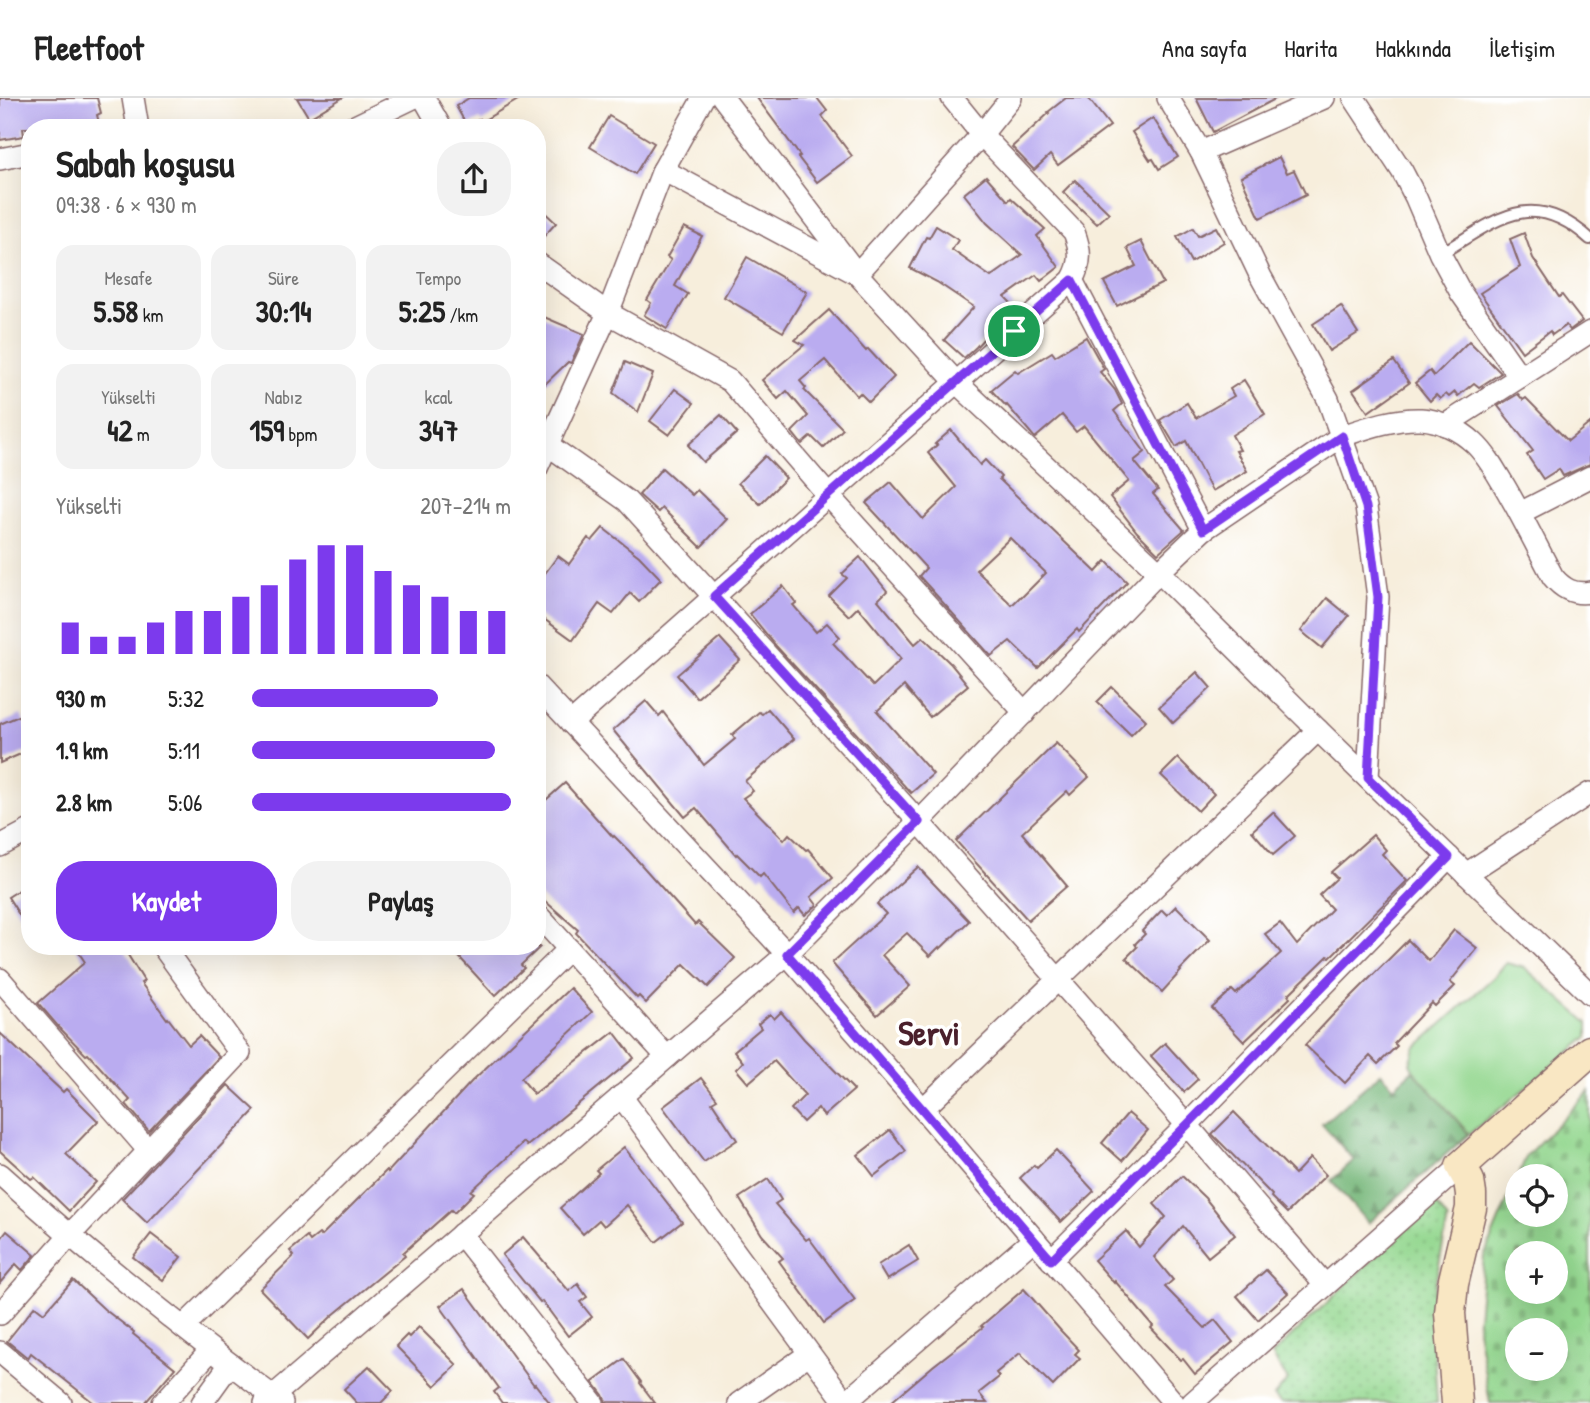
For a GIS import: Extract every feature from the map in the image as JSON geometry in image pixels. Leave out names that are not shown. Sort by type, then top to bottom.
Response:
[{"type":"street","points":[[133,98],[136,119]]},
{"type":"street","points":[[370,119],[413,98]]},
{"type":"street","points":[[424,98],[436,119]]},
{"type":"street","points":[[546,434],[608,313],[663,170],[703,98]]},
{"type":"street","points":[[723,98],[857,274],[956,382],[1159,572],[1590,994]]},
{"type":"street","points":[[571,723],[1072,280],[1081,259],[1074,232],[952,98]]},
{"type":"street","points":[[857,274],[1011,98]]},
{"type":"street","points":[[1168,98],[1201,152],[1261,277],[1328,399],[1366,507],[1378,597],[1368,778]]},
{"type":"street","points":[[1201,152],[1324,98]]},
{"type":"street","points":[[1353,98],[1402,171],[1461,293],[1520,377]]},
{"type":"street","points":[[0,159],[21,155]]},
{"type":"street","points":[[663,170],[857,274]]},
{"type":"street","points":[[546,269],[608,313],[730,381],[828,495],[1025,713]]},
{"type":"street","points":[[1072,280],[1203,530]]},
{"type":"street","points":[[1445,425],[1590,332]]},
{"type":"street","points":[[0,1174],[69,1236],[273,1401],[461,1234],[787,954],[1203,530],[1342,436],[1368,427],[1421,419],[1458,431],[1474,442],[1486,457],[1559,585],[1574,593],[1590,592]]},
{"type":"street","points":[[546,442],[627,501],[919,822],[1325,1285]]},
{"type":"street","points":[[1520,513],[1590,477]]},
{"type":"street","points":[[546,696],[787,954],[1174,1403]]},
{"type":"street","points":[[923,1110],[1318,730]]},
{"type":"street","points":[[1466,874],[1590,793]]},
{"type":"street","points":[[0,846],[21,835]]},
{"type":"street","points":[[1051,1260],[1449,857]]},
{"type":"street","points":[[546,924],[667,1058]]},
{"type":"street","points":[[183,1327],[569,949]]},
{"type":"street","points":[[0,1314],[240,1053],[169,955]]},
{"type":"street","points":[[0,979],[149,1151]]},
{"type":"street","points":[[1192,1403],[1590,1051]]},
{"type":"street","points":[[621,1097],[846,1402],[1034,1239]]},
{"type":"street","points":[[1457,1403],[1450,1313],[1453,1283],[1471,1208],[1469,1181],[1461,1166]]},
{"type":"street","points":[[461,1234],[593,1403]]},
{"type":"street","points":[[163,1403],[211,1350]]},
{"type":"street","points":[[0,1352],[61,1403]]},
{"type":"street","points":[[739,1403],[809,1354]]},
{"type":"street","points":[[202,1403],[230,1364]]},
{"type":"lane","points":[[1440,254],[1498,219],[1528,211],[1556,215],[1590,239]]},
{"type":"green space","points":[[1506,963],[1525,968],[1588,1023],[1588,1037],[1469,1134],[1410,1064],[1415,1048]]},
{"type":"green space","points":[[1413,1070],[1469,1134],[1368,1223],[1331,1181],[1354,1160],[1322,1124],[1381,1073],[1394,1087]]},
{"type":"green space","points":[[1590,1091],[1590,1403],[1490,1403],[1477,1329],[1484,1256],[1505,1206],[1505,1227],[1568,1227],[1568,1164],[1523,1164],[1527,1155]]},
{"type":"green space","points":[[1434,1201],[1448,1220],[1435,1284],[1433,1338],[1437,1403],[1281,1403],[1274,1396],[1288,1380],[1272,1355]]},
{"type":"building","points":[[0,98],[97,98],[101,113],[97,115],[98,119],[21,119],[21,136],[0,140]]},
{"type":"building","points":[[297,98],[342,98],[309,118]]},
{"type":"building","points":[[469,98],[521,98],[486,119],[463,119],[456,106]]},
{"type":"building","points":[[757,98],[817,98],[827,111],[822,116],[852,156],[817,182]]},
{"type":"building","points":[[1066,98],[1088,98],[1110,126],[1058,165],[1050,155],[1034,170],[1012,147]]},
{"type":"building","points":[[1196,98],[1277,98],[1213,132]]},
{"type":"building","points":[[609,116],[654,143],[635,174],[590,147]]},
{"type":"building","points":[[1153,118],[1178,157],[1159,169],[1132,132]]},
{"type":"building","points":[[1279,157],[1287,173],[1294,170],[1306,195],[1260,218],[1241,177]]},
{"type":"building","points":[[986,176],[1008,201],[1011,198],[1045,229],[1037,236],[1059,267],[1041,281],[1036,275],[1005,297],[1013,305],[964,358],[944,340],[974,307],[910,268],[926,237],[929,238],[936,226],[958,240],[952,250],[991,277],[1022,255],[987,223],[964,194]]},
{"type":"building","points":[[1075,180],[1109,213],[1097,224],[1063,192]]},
{"type":"building","points":[[546,214],[556,223],[546,234]]},
{"type":"building","points":[[684,227],[702,236],[675,286],[688,294],[667,329],[644,315],[651,303],[647,300],[671,260],[667,257]]},
{"type":"building","points":[[1216,227],[1224,242],[1191,262],[1177,237],[1193,228],[1198,236]]},
{"type":"building","points":[[1524,233],[1533,258],[1559,297],[1562,295],[1582,321],[1570,330],[1566,325],[1552,335],[1550,331],[1522,352],[1480,293],[1520,267],[1510,239]]},
{"type":"building","points":[[1141,241],[1163,283],[1117,306],[1104,282],[1136,266],[1127,248]]},
{"type":"building","points":[[747,257],[807,292],[783,332],[724,297]]},
{"type":"building","points":[[1341,306],[1358,333],[1329,351],[1313,324]]},
{"type":"building","points":[[829,310],[894,377],[869,402],[860,393],[857,396],[825,360],[800,381],[806,388],[804,390],[843,429],[823,448],[811,436],[802,444],[800,442],[792,432],[808,416],[787,391],[778,399],[762,380],[804,345],[795,340]]},
{"type":"building","points":[[546,318],[584,334],[571,363],[568,362],[546,383]]},
{"type":"building","points":[[1086,337],[1104,369],[1100,372],[1115,390],[1122,404],[1114,411],[1145,452],[1134,461],[1158,490],[1153,494],[1184,530],[1158,553],[1137,532],[1110,497],[1129,481],[1084,426],[1076,432],[1062,415],[1035,438],[991,390],[1015,370],[1018,373],[1052,352],[1055,356]]},
{"type":"building","points":[[1469,341],[1501,373],[1479,387],[1474,383],[1458,396],[1455,392],[1440,399],[1436,395],[1430,401],[1415,383],[1430,371],[1434,376]]},
{"type":"building","points":[[1394,361],[1409,383],[1368,412],[1353,390]]},
{"type":"building","points":[[625,362],[653,374],[638,412],[613,393]]},
{"type":"building","points":[[1244,380],[1265,414],[1232,435],[1240,450],[1236,451],[1247,471],[1212,491],[1186,441],[1176,447],[1160,420],[1187,403],[1196,418],[1234,396],[1230,389]]},
{"type":"building","points":[[675,389],[694,403],[669,435],[650,421]]},
{"type":"building","points":[[1518,394],[1523,400],[1526,398],[1568,441],[1590,423],[1590,464],[1563,476],[1559,469],[1543,479],[1527,455],[1533,451],[1498,406]]},
{"type":"building","points":[[721,415],[737,433],[703,462],[688,445]]},
{"type":"building","points":[[951,430],[980,465],[985,460],[1001,477],[999,479],[1096,572],[1106,561],[1127,582],[1079,632],[1077,629],[1038,668],[1010,641],[991,656],[919,576],[926,568],[866,503],[891,482],[923,519],[956,487],[928,453],[937,445],[935,444]],"holes":[[[1010,538],[1046,573],[1012,605],[976,570]]]},
{"type":"building","points":[[765,456],[786,478],[760,504],[738,483]]},
{"type":"building","points":[[662,468],[692,495],[697,490],[727,519],[701,547],[662,508],[658,512],[639,495]]},
{"type":"building","points":[[603,528],[639,556],[661,579],[639,602],[630,593],[613,614],[599,604],[573,640],[546,620],[546,572],[558,556],[569,564],[588,538],[592,541]]},
{"type":"building","points":[[860,557],[887,591],[878,600],[915,644],[923,637],[968,685],[930,717],[904,686],[877,711],[933,774],[911,793],[750,614],[783,586],[796,603],[793,605],[816,632],[827,623],[840,637],[833,643],[873,686],[901,659],[858,607],[849,616],[829,596],[847,578],[842,574]]},
{"type":"building","points":[[1327,598],[1349,616],[1322,648],[1301,631]]},
{"type":"building","points":[[720,638],[740,660],[697,698],[677,675]]},
{"type":"building","points":[[1197,672],[1211,688],[1173,723],[1159,707]]},
{"type":"building","points":[[1112,687],[1146,720],[1131,735],[1097,702]]},
{"type":"building","points":[[646,701],[659,716],[663,712],[704,765],[735,739],[732,735],[759,712],[762,714],[768,709],[794,739],[745,781],[753,791],[743,798],[784,840],[789,834],[808,849],[833,878],[811,897],[817,905],[805,915],[799,908],[794,913],[763,874],[760,877],[736,855],[696,808],[685,817],[613,730]]},
{"type":"building","points":[[21,715],[21,754],[0,763],[0,724]]},
{"type":"building","points":[[1056,743],[1089,777],[1070,795],[1067,791],[1022,833],[1067,886],[1028,920],[956,841]]},
{"type":"building","points":[[1178,758],[1214,794],[1198,811],[1161,775]]},
{"type":"building","points":[[565,783],[695,925],[698,922],[735,958],[708,987],[684,964],[646,1003],[639,996],[637,998],[576,933],[578,930],[546,902],[546,800]]},
{"type":"building","points":[[1273,812],[1295,836],[1273,855],[1252,831]]},
{"type":"building","points":[[1373,835],[1386,850],[1382,854],[1407,881],[1288,995],[1290,998],[1244,1042],[1212,1008],[1232,990],[1236,994],[1281,953],[1265,934],[1280,923],[1297,945],[1332,909],[1319,895],[1337,878],[1331,872]]},
{"type":"building","points":[[918,867],[969,921],[930,956],[907,933],[882,955],[910,986],[877,1015],[832,963],[886,914],[877,904]]},
{"type":"building","points":[[21,889],[21,918],[8,897]]},
{"type":"building","points":[[1176,906],[1210,940],[1162,992],[1126,958],[1145,934],[1142,931],[1162,910],[1167,915]]},
{"type":"building","points":[[1454,930],[1477,948],[1450,982],[1455,986],[1435,1006],[1432,1003],[1394,1043],[1397,1046],[1378,1064],[1370,1056],[1345,1083],[1305,1045],[1408,940],[1429,961]]},
{"type":"building","points":[[80,955],[128,955],[144,981],[141,983],[189,1045],[199,1036],[219,1057],[149,1131],[126,1104],[130,1100],[38,1003],[85,962]]},
{"type":"building","points":[[457,955],[532,955],[521,965],[524,968],[495,996]]},
{"type":"building","points":[[570,988],[592,1012],[521,1078],[534,1094],[614,1032],[634,1058],[527,1146],[524,1142],[471,1191],[474,1193],[454,1213],[451,1210],[403,1253],[405,1256],[308,1339],[260,1289],[294,1256],[290,1251],[307,1237],[310,1241],[319,1234],[321,1236],[387,1170],[388,1172],[472,1081]]},
{"type":"building","points":[[781,1012],[854,1090],[824,1116],[818,1108],[803,1122],[791,1109],[805,1095],[774,1061],[748,1083],[736,1069],[743,1062],[734,1051],[761,1028],[758,1024],[770,1014],[774,1019]]},
{"type":"building","points":[[0,1033],[63,1092],[66,1089],[98,1121],[66,1154],[96,1182],[69,1211],[34,1177],[31,1179],[0,1151]]},
{"type":"building","points":[[1165,1043],[1198,1079],[1184,1092],[1151,1056]]},
{"type":"building","points":[[701,1078],[717,1099],[712,1102],[737,1140],[704,1162],[663,1107]]},
{"type":"building","points":[[228,1085],[255,1110],[147,1223],[122,1199]]},
{"type":"building","points":[[1234,1112],[1295,1174],[1310,1158],[1326,1175],[1287,1213],[1212,1134]]},
{"type":"building","points":[[1128,1113],[1148,1130],[1122,1161],[1102,1143]]},
{"type":"building","points":[[890,1130],[906,1151],[874,1176],[858,1155]]},
{"type":"building","points":[[624,1147],[682,1222],[656,1242],[627,1205],[604,1226],[599,1220],[583,1234],[560,1208],[599,1173],[596,1170]]},
{"type":"building","points":[[1056,1150],[1094,1191],[1061,1222],[1020,1178],[1034,1165],[1037,1168]]},
{"type":"building","points":[[1182,1176],[1205,1198],[1235,1235],[1208,1257],[1183,1226],[1154,1257],[1173,1280],[1165,1287],[1205,1328],[1215,1320],[1233,1342],[1195,1374],[1151,1328],[1153,1326],[1094,1260],[1126,1231],[1139,1247],[1166,1217],[1154,1204]]},
{"type":"building","points":[[768,1179],[781,1200],[775,1204],[806,1240],[809,1238],[855,1300],[824,1323],[779,1261],[783,1258],[762,1235],[739,1198]]},
{"type":"building","points":[[7,1231],[35,1255],[22,1270],[16,1264],[0,1283],[0,1240]]},
{"type":"building","points":[[151,1234],[181,1257],[163,1280],[133,1257]]},
{"type":"building","points":[[523,1237],[569,1291],[578,1284],[587,1297],[580,1302],[592,1317],[568,1336],[502,1255]]},
{"type":"building","points":[[909,1245],[918,1261],[887,1280],[878,1265]]},
{"type":"building","points":[[1266,1270],[1288,1293],[1258,1320],[1237,1296]]},
{"type":"building","points":[[73,1280],[175,1368],[145,1403],[94,1403],[31,1353],[28,1358],[7,1341],[35,1306],[44,1313]]},
{"type":"building","points":[[464,1289],[550,1403],[502,1403],[494,1392],[499,1388],[440,1306]]},
{"type":"building","points":[[1024,1289],[1079,1350],[1075,1354],[1080,1358],[1053,1386],[1020,1353],[996,1373],[999,1377],[979,1393],[987,1403],[890,1403],[983,1327],[981,1326]]},
{"type":"building","points":[[419,1327],[457,1365],[435,1386],[396,1346]]},
{"type":"building","points":[[624,1359],[655,1403],[606,1402],[593,1382]]},
{"type":"building","points":[[369,1366],[393,1391],[381,1403],[357,1403],[344,1389]]},
{"type":"district","name":"Servi","points":[[929,1033]]},
{"type":"route","points":[[1072,280],[1203,530],[1342,436],[1366,507],[1378,597],[1368,778],[1449,857],[1051,1260],[787,954],[919,822],[714,596],[1014,331],[1072,280]]}]
